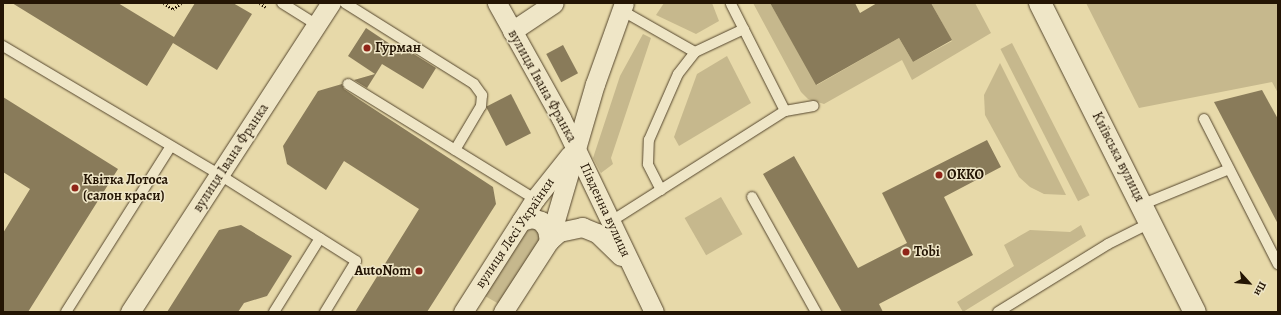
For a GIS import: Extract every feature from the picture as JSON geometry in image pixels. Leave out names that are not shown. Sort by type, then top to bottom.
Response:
[{"type":"main road","name":"Київська вулиця","points":[[1040,3],[1195,312]]},
{"type":"street","name":"вулиця Івана Франка","points":[[130,312],[331,3]]},
{"type":"street","name":"вулиця Івана Франка","points":[[497,3],[576,148]]},
{"type":"street","points":[[512,31],[554,3]]},
{"type":"street","points":[[576,148],[614,32],[629,7]]},
{"type":"street","name":"вулиця Лесі Українки","points":[[463,312],[535,199],[576,148]]},
{"type":"street","name":"вулиця Лесі Українки","points":[[503,312],[549,241],[576,148]]},
{"type":"street","name":"Південна вулиця","points":[[576,148],[654,312]]},
{"type":"street","points":[[521,221],[532,218],[541,221],[547,229],[549,241]]},
{"type":"street","name":"Південна вулиця","points":[[549,241],[559,232],[582,227],[597,233],[611,244],[634,272]]},
{"type":"lane","points":[[282,3],[317,25]]},
{"type":"lane","points":[[344,3],[474,84],[482,95],[481,106],[455,150]]},
{"type":"lane","points":[[732,4],[785,111]]},
{"type":"lane","points":[[629,7],[694,52]]},
{"type":"lane","points":[[661,190],[648,164],[649,140],[678,74],[694,52],[744,29]]},
{"type":"lane","points":[[4,49],[220,175],[356,261],[325,312]]},
{"type":"lane","points":[[348,84],[535,199]]},
{"type":"lane","points":[[610,222],[785,111],[814,106]]},
{"type":"lane","points":[[1204,119],[1278,264]]},
{"type":"lane","points":[[66,312],[171,146]]},
{"type":"lane","points":[[998,312],[1108,244],[1146,214],[1229,169]]},
{"type":"lane","points":[[752,196],[816,312]]},
{"type":"lane","points":[[274,312],[320,238]]},
{"type":"path","points":[[164,3],[173,9],[181,3]]},
{"type":"shaded area","points":[[664,3],[712,3],[719,21],[696,34],[656,15]]},
{"type":"shaded area","points":[[753,3],[770,3],[817,85],[899,38],[913,62],[952,41],[931,3],[975,3],[991,33],[912,80],[902,60],[824,104],[808,99],[801,92]]},
{"type":"shaded area","points":[[1086,3],[1278,3],[1278,93],[1272,82],[1139,108]]},
{"type":"shaded area","points":[[643,34],[651,38],[611,158],[613,164],[601,173],[593,158],[620,76]]},
{"type":"shaded area","points":[[1012,43],[1090,195],[1078,201],[1000,49]]},
{"type":"shaded area","points":[[727,56],[751,103],[679,146],[674,137],[697,74]]},
{"type":"shaded area","points":[[1000,63],[1066,195],[1044,194],[1030,187],[1019,177],[985,115],[984,95]]},
{"type":"shaded area","points":[[721,197],[742,234],[706,255],[685,218]]},
{"type":"shaded area","points":[[1081,225],[1086,236],[963,312],[957,302],[1014,266],[1004,245],[1030,230],[1070,232]]},
{"type":"shaded area","points":[[535,227],[541,232],[541,241],[499,304],[485,296],[526,232]]},
{"type":"building","points":[[12,3],[118,3],[174,37],[195,3],[233,3],[252,14],[217,70],[173,43],[147,86]]},
{"type":"building","points":[[770,3],[855,3],[860,13],[877,3],[931,3],[952,40],[913,62],[899,38],[816,85]]},
{"type":"building","points":[[366,28],[399,50],[401,46],[436,68],[423,89],[382,64],[367,88],[354,80],[375,74],[348,56]]},
{"type":"building","points":[[563,45],[578,73],[561,82],[546,54]]},
{"type":"building","points":[[342,84],[344,89],[360,100],[493,187],[496,204],[427,312],[355,312],[419,209],[344,161],[326,190],[287,164],[283,146],[318,91]]},
{"type":"building","points":[[1262,90],[1278,119],[1278,224],[1214,102]]},
{"type":"building","points":[[511,94],[531,133],[506,146],[486,107]]},
{"type":"building","points":[[3,97],[118,169],[28,312],[3,312],[3,233],[30,189],[3,172]]},
{"type":"building","points":[[987,140],[1001,167],[944,197],[973,255],[879,304],[883,312],[842,312],[763,174],[794,156],[858,268],[907,243],[882,193]]},
{"type":"building","points":[[241,225],[292,256],[267,296],[244,303],[238,312],[167,312],[219,230]]},
{"type":"place","name":"Гурман","points":[[367,48]]},
{"type":"place","name":"OKKO","points":[[939,175]]},
{"type":"place","name":"Квітка Лотоса (салон краси)","points":[[75,188]]},
{"type":"place","name":"Tobi","points":[[906,252]]},
{"type":"place","name":"AutoNom","points":[[419,271]]}]
